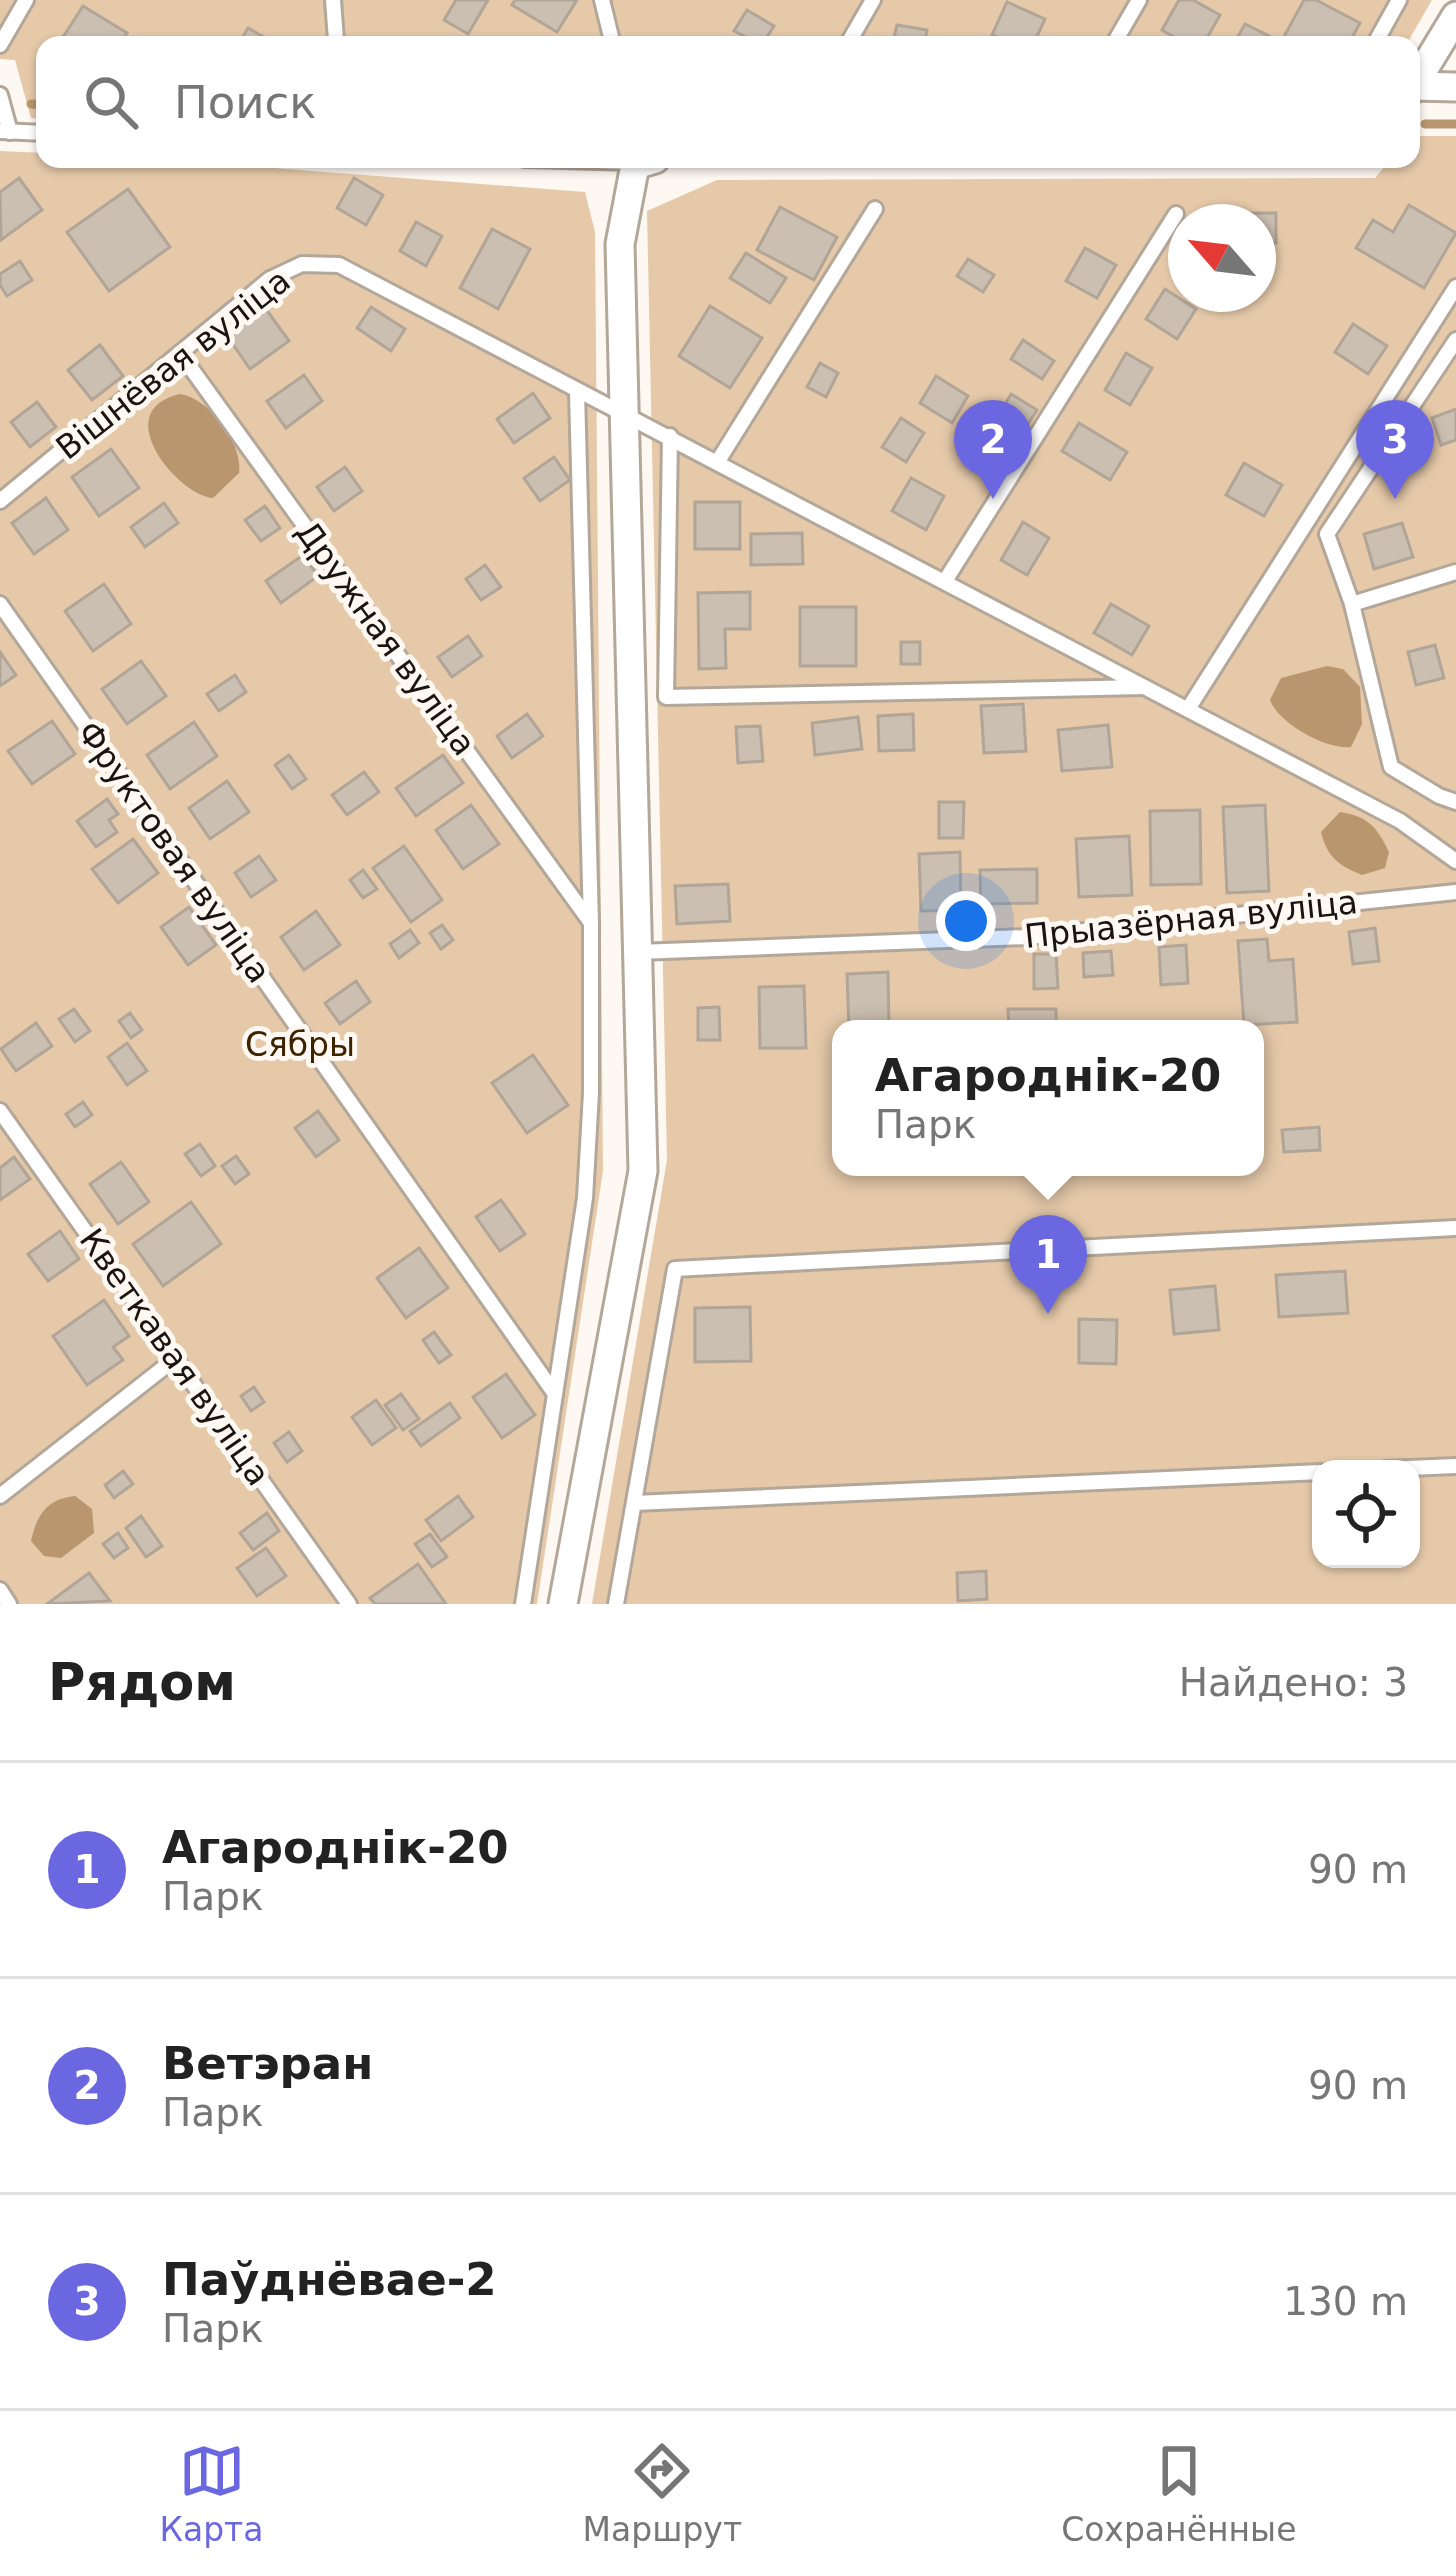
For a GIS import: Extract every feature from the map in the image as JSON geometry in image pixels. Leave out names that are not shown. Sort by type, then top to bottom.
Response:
[{"type":"street","points":[[1420,76],[1456,16]]},
{"type":"street","points":[[1420,88],[1456,87]]},
{"type":"street","points":[[563,1604],[643,1172],[620,244],[640,168]]},
{"type":"lane","points":[[0,45],[26,0]]},
{"type":"lane","points":[[333,0],[336,36]]},
{"type":"lane","points":[[602,0],[612,36]]},
{"type":"lane","points":[[852,36],[873,0]]},
{"type":"lane","points":[[1118,36],[1139,0]]},
{"type":"lane","points":[[1379,36],[1399,0]]},
{"type":"lane","points":[[0,95],[4,134],[36,134]]},
{"type":"lane","points":[[718,461],[875,209]]},
{"type":"lane","points":[[946,581],[1168,225]]},
{"type":"lane","name":"Вішнёвая вуліца","points":[[0,501],[285,270],[322,263],[358,272],[577,392]]},
{"type":"lane","points":[[1188,709],[1456,287]]},
{"type":"lane","points":[[1456,340],[1327,534],[1352,604],[1391,767],[1456,802]]},
{"type":"lane","name":"Дружная вуліца","points":[[180,352],[591,923]]},
{"type":"lane","points":[[523,1604],[590,1148],[591,923],[577,392],[626,413],[1400,821],[1456,862]]},
{"type":"lane","points":[[670,436],[666,697],[1148,687]]},
{"type":"lane","points":[[1352,604],[1456,572]]},
{"type":"lane","name":"Фруктовая вуліца","points":[[0,604],[555,1394]]},
{"type":"lane","name":"Прыазёрная вуліца","points":[[638,952],[1027,937],[1456,892]]},
{"type":"lane","name":"Кветкавая вуліца","points":[[0,1111],[349,1604]]},
{"type":"lane","points":[[616,1604],[675,1269],[1456,1228]]},
{"type":"lane","points":[[0,1496],[176,1358]]},
{"type":"lane","points":[[1420,1468],[1456,1466]]},
{"type":"lane","points":[[634,1503],[1312,1472]]},
{"type":"lane","points":[[0,1590],[9,1604]]},
{"type":"green space","points":[[0,0],[1432,0],[1411,36],[36,36],[36,118],[31,118],[15,60],[0,59]]},
{"type":"green space","points":[[1420,136],[1456,136],[1456,1604],[592,1604],[667,1160],[647,211],[717,180],[1375,178],[1383,168],[1420,168]]},
{"type":"green space","name":"Сябры","points":[[0,151],[36,153],[36,168],[273,168],[585,192],[595,232],[603,1171],[537,1604],[0,1604]]},
{"type":"shaded area","points":[[180,394],[212,413],[236,449],[239,473],[213,498],[199,494],[169,469],[149,434],[149,417],[159,403]]},
{"type":"shaded area","points":[[1327,666],[1343,669],[1360,687],[1362,724],[1351,747],[1304,733],[1270,700],[1281,678]]},
{"type":"shaded area","points":[[1340,812],[1365,820],[1375,829],[1389,852],[1385,868],[1362,875],[1331,854],[1321,832]]},
{"type":"shaded area","points":[[75,1496],[92,1509],[94,1533],[61,1558],[44,1556],[31,1541],[36,1523],[50,1504]]},
{"type":"building","points":[[456,0],[488,0],[468,34],[444,20]]},
{"type":"building","points":[[515,0],[577,0],[557,32],[512,5]]},
{"type":"building","points":[[1179,0],[1193,0],[1220,15],[1208,36],[1172,36],[1162,30]]},
{"type":"building","points":[[1304,0],[1316,0],[1360,23],[1353,36],[1284,36]]},
{"type":"building","points":[[1007,2],[1045,19],[1037,36],[992,35]]},
{"type":"building","points":[[83,6],[127,33],[125,36],[64,36]]},
{"type":"building","points":[[747,10],[774,26],[768,36],[734,31]]},
{"type":"building","points":[[1245,24],[1269,36],[1238,36]]},
{"type":"building","points":[[897,25],[927,30],[926,36],[894,36]]},
{"type":"building","points":[[19,178],[42,210],[1,240],[0,192]]},
{"type":"building","points":[[354,178],[383,195],[366,225],[337,208]]},
{"type":"building","points":[[128,189],[170,247],[109,291],[67,232]]},
{"type":"building","points":[[1409,205],[1456,233],[1424,288],[1356,248],[1373,220],[1393,232]]},
{"type":"building","points":[[780,207],[837,237],[814,280],[757,250]]},
{"type":"building","points":[[416,222],[442,236],[426,266],[400,251]]},
{"type":"building","points":[[492,229],[530,249],[498,309],[460,288]]},
{"type":"building","points":[[1085,248],[1116,265],[1097,298],[1066,281]]},
{"type":"building","points":[[746,253],[786,278],[770,303],[730,278]]},
{"type":"building","points":[[968,259],[994,275],[983,292],[957,276]]},
{"type":"building","points":[[20,261],[32,280],[7,296],[0,274]]},
{"type":"building","points":[[1165,289],[1168,312],[1194,312],[1177,339],[1146,319]]},
{"type":"building","points":[[710,306],[762,338],[730,388],[679,356]]},
{"type":"building","points":[[371,307],[405,329],[391,351],[357,328]]},
{"type":"building","points":[[266,309],[289,341],[250,369],[227,336]]},
{"type":"building","points":[[1353,324],[1387,346],[1368,374],[1335,352]]},
{"type":"building","points":[[1023,340],[1054,361],[1042,379],[1011,359]]},
{"type":"building","points":[[100,345],[123,376],[92,400],[68,370]]},
{"type":"building","points":[[1126,353],[1152,368],[1130,405],[1105,390]]},
{"type":"building","points":[[820,363],[838,373],[826,397],[807,387]]},
{"type":"building","points":[[304,375],[322,401],[286,428],[267,401]]},
{"type":"building","points":[[936,376],[968,396],[952,423],[920,403]]},
{"type":"building","points":[[533,393],[550,418],[514,443],[497,419]]},
{"type":"building","points":[[1011,394],[1037,410],[1026,427],[1001,411]]},
{"type":"building","points":[[37,402],[56,427],[30,447],[11,422]]},
{"type":"building","points":[[1456,409],[1456,440],[1441,445],[1432,418]]},
{"type":"building","points":[[901,418],[924,433],[906,462],[882,447]]},
{"type":"building","points":[[1079,423],[1127,452],[1110,480],[1062,451]]},
{"type":"building","points":[[111,449],[139,488],[99,516],[72,477]]},
{"type":"building","points":[[554,457],[570,480],[540,501],[524,478]]},
{"type":"building","points":[[1244,463],[1282,485],[1264,516],[1226,495]]},
{"type":"building","points":[[345,467],[362,491],[334,511],[317,487]]},
{"type":"building","points":[[911,478],[944,496],[926,530],[892,511]]},
{"type":"building","points":[[46,498],[68,530],[34,554],[12,523]]},
{"type":"building","points":[[695,502],[740,502],[740,549],[695,549]]},
{"type":"building","points":[[164,503],[178,523],[145,547],[131,527]]},
{"type":"building","points":[[265,506],[280,528],[261,541],[245,520]]},
{"type":"building","points":[[1023,522],[1049,538],[1027,575],[1001,560]]},
{"type":"building","points":[[1402,523],[1413,557],[1374,569],[1364,534]]},
{"type":"building","points":[[802,533],[803,564],[751,565],[751,534]]},
{"type":"building","points":[[303,555],[318,576],[281,603],[266,581]]},
{"type":"building","points":[[485,565],[501,587],[481,600],[466,579]]},
{"type":"building","points":[[104,584],[131,624],[93,651],[65,611]]},
{"type":"building","points":[[750,592],[750,629],[725,629],[726,668],[699,669],[698,593]]},
{"type":"building","points":[[1111,604],[1149,626],[1132,655],[1094,633]]},
{"type":"building","points":[[800,607],[856,607],[856,666],[800,666]]},
{"type":"building","points":[[468,636],[482,656],[452,677],[438,657]]},
{"type":"building","points":[[901,642],[920,642],[920,664],[901,664]]},
{"type":"building","points":[[1435,645],[1444,678],[1416,685],[1408,652]]},
{"type":"building","points":[[0,652],[16,675],[0,686]]},
{"type":"building","points":[[141,661],[166,696],[127,724],[102,689]]},
{"type":"building","points":[[235,675],[246,692],[219,711],[207,694]]},
{"type":"building","points":[[1023,704],[1026,751],[984,753],[981,706]]},
{"type":"building","points":[[527,714],[543,736],[512,758],[497,736]]},
{"type":"building","points":[[913,714],[914,750],[879,751],[878,716]]},
{"type":"building","points":[[858,717],[862,749],[815,755],[812,723]]},
{"type":"building","points":[[52,721],[75,754],[32,784],[8,751]]},
{"type":"building","points":[[194,722],[217,756],[170,789],[147,755]]},
{"type":"building","points":[[1108,725],[1112,767],[1062,771],[1058,730]]},
{"type":"building","points":[[760,726],[763,761],[738,763],[736,727]]},
{"type":"building","points":[[289,755],[306,779],[292,789],[275,765]]},
{"type":"building","points":[[443,755],[463,783],[416,816],[396,788]]},
{"type":"building","points":[[364,772],[379,792],[347,815],[332,795]]},
{"type":"building","points":[[227,781],[249,812],[210,839],[189,808]]},
{"type":"building","points":[[107,799],[118,814],[109,820],[117,832],[96,847],[77,821]]},
{"type":"building","points":[[939,802],[964,802],[963,838],[939,838]]},
{"type":"building","points":[[471,805],[499,844],[463,869],[436,830]]},
{"type":"building","points":[[1265,805],[1269,891],[1227,893],[1223,807]]},
{"type":"building","points":[[1200,810],[1201,884],[1151,885],[1150,811]]},
{"type":"building","points":[[1129,836],[1132,895],[1079,897],[1076,839]]},
{"type":"building","points":[[133,839],[158,873],[118,903],[92,869]]},
{"type":"building","points":[[404,846],[442,900],[411,922],[373,868]]},
{"type":"building","points":[[960,852],[961,910],[921,911],[919,854]]},
{"type":"building","points":[[259,856],[276,880],[251,897],[235,873]]},
{"type":"building","points":[[1037,869],[1037,903],[981,904],[980,870]]},
{"type":"building","points":[[363,870],[377,889],[363,898],[350,880]]},
{"type":"building","points":[[728,884],[730,921],[677,924],[675,886]]},
{"type":"building","points":[[189,907],[216,945],[188,965],[161,927]]},
{"type":"building","points":[[316,911],[340,945],[304,970],[281,937]]},
{"type":"building","points":[[442,925],[453,940],[441,949],[430,933]]},
{"type":"building","points":[[1375,928],[1379,961],[1353,964],[1349,932]]},
{"type":"building","points":[[410,930],[419,943],[399,958],[390,944]]},
{"type":"building","points":[[1267,939],[1269,961],[1293,959],[1297,1022],[1244,1020],[1238,941]]},
{"type":"building","points":[[1186,945],[1188,983],[1161,985],[1159,947]]},
{"type":"building","points":[[1111,951],[1113,975],[1084,977],[1083,953]]},
{"type":"building","points":[[1034,954],[1056,954],[1058,988],[1034,989]]},
{"type":"building","points":[[888,972],[889,1020],[849,1020],[847,974]]},
{"type":"building","points":[[356,981],[370,1002],[340,1024],[325,1003]]},
{"type":"building","points":[[804,986],[806,1048],[760,1048],[759,987]]},
{"type":"building","points":[[719,1007],[720,1040],[698,1040],[698,1008]]},
{"type":"building","points":[[74,1009],[90,1031],[75,1042],[59,1019]]},
{"type":"building","points":[[1008,1009],[1056,1009],[1056,1020],[1009,1020]]},
{"type":"building","points":[[130,1013],[142,1030],[131,1038],[119,1021]]},
{"type":"building","points":[[36,1023],[52,1046],[16,1071],[1,1049]]},
{"type":"building","points":[[127,1043],[147,1071],[127,1085],[108,1057]]},
{"type":"building","points":[[533,1055],[568,1105],[527,1133],[492,1083]]},
{"type":"building","points":[[83,1102],[92,1115],[75,1127],[66,1114]]},
{"type":"building","points":[[318,1111],[339,1140],[316,1157],[295,1128]]},
{"type":"building","points":[[1319,1127],[1320,1150],[1284,1152],[1282,1130]]},
{"type":"building","points":[[200,1144],[215,1166],[201,1176],[185,1154]]},
{"type":"building","points":[[236,1156],[249,1174],[235,1184],[222,1166]]},
{"type":"building","points":[[14,1157],[30,1179],[0,1200],[0,1168]]},
{"type":"building","points":[[121,1162],[149,1202],[118,1224],[90,1184]]},
{"type":"building","points":[[501,1200],[525,1234],[500,1251],[476,1217]]},
{"type":"building","points":[[191,1202],[221,1244],[163,1286],[133,1244]]},
{"type":"building","points":[[60,1231],[79,1259],[48,1281],[28,1254]]},
{"type":"building","points":[[419,1248],[448,1288],[406,1318],[377,1278]]},
{"type":"building","points":[[1345,1271],[1348,1313],[1279,1317],[1276,1275]]},
{"type":"building","points":[[1215,1286],[1219,1330],[1174,1334],[1170,1290]]},
{"type":"building","points":[[104,1300],[129,1336],[113,1347],[123,1360],[87,1385],[53,1336]]},
{"type":"building","points":[[750,1307],[751,1361],[695,1362],[695,1308]]},
{"type":"building","points":[[1079,1319],[1117,1320],[1116,1364],[1079,1363]]},
{"type":"building","points":[[434,1332],[451,1355],[439,1363],[423,1340]]},
{"type":"building","points":[[506,1374],[535,1415],[502,1438],[473,1397]]},
{"type":"building","points":[[254,1387],[264,1402],[251,1411],[241,1396]]},
{"type":"building","points":[[401,1394],[419,1419],[403,1430],[385,1405]]},
{"type":"building","points":[[376,1400],[396,1428],[372,1445],[352,1417]]},
{"type":"building","points":[[450,1403],[460,1418],[421,1446],[410,1431]]},
{"type":"building","points":[[289,1432],[302,1451],[287,1462],[274,1443]]},
{"type":"building","points":[[123,1471],[133,1484],[114,1498],[105,1485]]},
{"type":"building","points":[[458,1496],[473,1517],[441,1541],[426,1520]]},
{"type":"building","points":[[267,1513],[279,1531],[253,1550],[240,1533]]},
{"type":"building","points":[[141,1516],[162,1546],[146,1557],[126,1528]]},
{"type":"building","points":[[118,1533],[128,1548],[114,1558],[103,1544]]},
{"type":"building","points":[[430,1534],[447,1557],[432,1567],[415,1544]]},
{"type":"building","points":[[266,1548],[286,1576],[257,1596],[237,1568]]},
{"type":"building","points":[[418,1564],[446,1604],[375,1604],[370,1598]]},
{"type":"building","points":[[986,1571],[987,1599],[958,1601],[957,1573]]},
{"type":"building","points":[[89,1573],[110,1601],[47,1604]]},
{"type":"waterway","points":[[31,104],[36,104]]},
{"type":"waterway","points":[[1425,124],[1456,124]]},
{"type":"place","name":"Ветэран","points":[[993,499]]},
{"type":"place","name":"Паўднёвае-2","points":[[1395,499]]},
{"type":"place","name":"Агароднік-20","points":[[1048,1314]]}]
